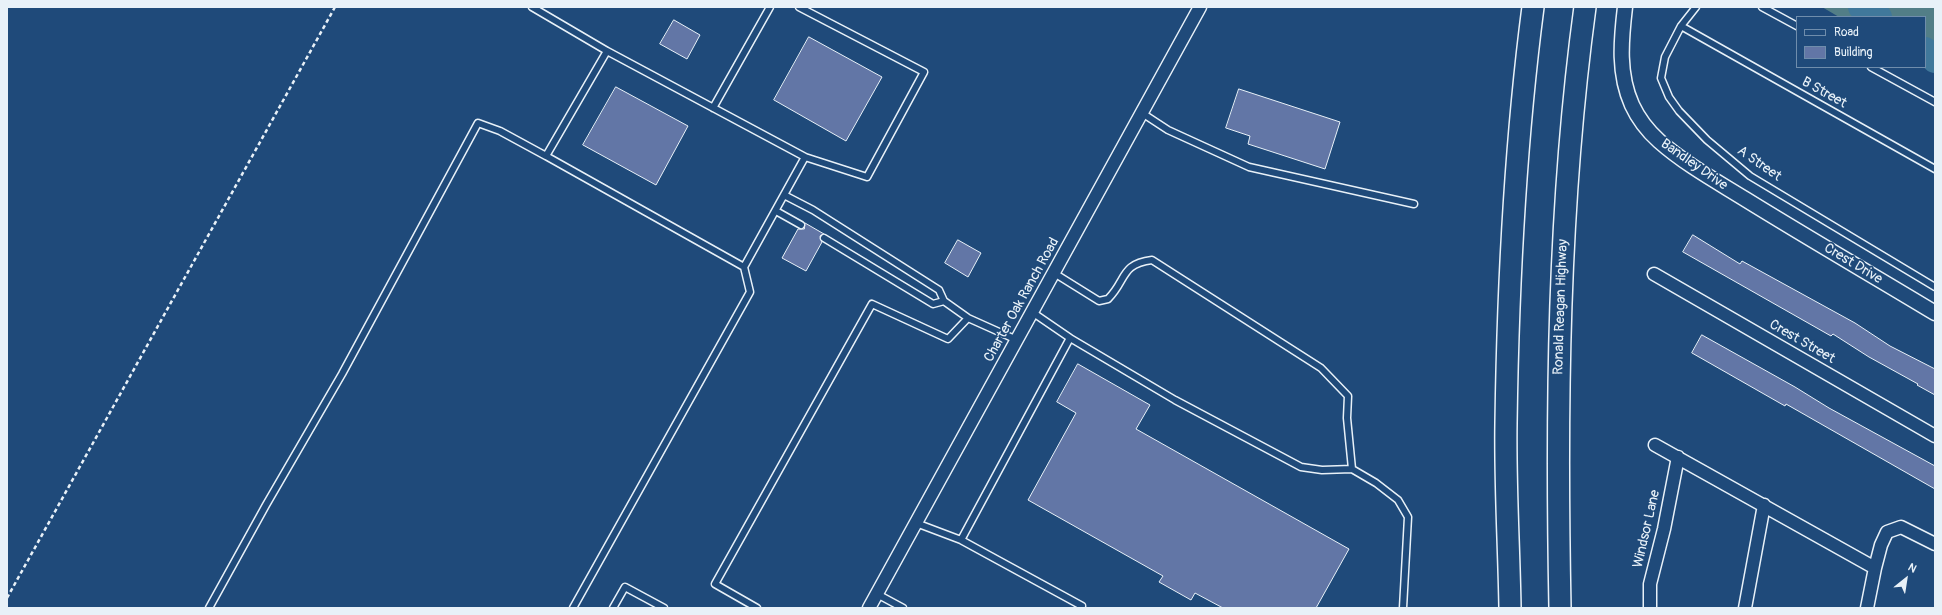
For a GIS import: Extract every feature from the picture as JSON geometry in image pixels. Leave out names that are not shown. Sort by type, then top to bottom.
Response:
[{"type":"highway","points":[[1510,608],[1506,425],[1509,286],[1515,175],[1524,71],[1533,7]]},
{"type":"highway","name":"Ronald Reagan Highway","points":[[1560,608],[1558,379],[1569,159],[1577,69],[1585,7]]},
{"type":"street","name":"Charter Oak Ranch Road","points":[[869,608],[1200,7]]},
{"type":"street","name":"Bandley Drive","points":[[1625,7],[1621,35],[1621,65],[1624,85],[1633,106],[1644,124],[1658,140],[1678,157],[1770,215]]},
{"type":"street","name":"Crest Drive","points":[[1770,215],[1935,313]]},
{"type":"street","name":"Crest Street","points":[[1654,274],[1935,436]]},
{"type":"street","points":[[1656,445],[1875,568]]},
{"type":"street","name":"Windsor Lane","points":[[1650,608],[1650,584],[1664,529],[1678,457]]},
{"type":"street","points":[[1744,608],[1764,505]]},
{"type":"street","points":[[1867,608],[1881,545],[1887,532],[1901,527],[1935,544]]},
{"type":"lane","points":[[532,7],[607,52],[805,157],[866,176],[924,72],[799,7]]},
{"type":"lane","points":[[713,108],[770,7]]},
{"type":"lane","name":"A Street","points":[[1696,7],[1681,26],[1665,57],[1661,78],[1669,97],[1679,111],[1707,140],[1750,176],[1935,287]]},
{"type":"lane","points":[[1762,7],[1796,25]]},
{"type":"lane","name":"B Street","points":[[1681,26],[1935,170]]},
{"type":"lane","points":[[546,156],[607,52]]},
{"type":"lane","points":[[1874,68],[1935,102]]},
{"type":"lane","points":[[1142,113],[1168,130],[1249,167],[1414,204]]},
{"type":"lane","points":[[209,608],[266,505],[342,374],[478,123],[500,131],[744,267]]},
{"type":"lane","points":[[573,608],[750,292],[744,267],[805,157]]},
{"type":"lane","points":[[784,195],[813,210],[939,290],[944,301],[968,318],[1017,340]]},
{"type":"lane","points":[[776,211],[801,225]]},
{"type":"lane","points":[[824,238],[933,304],[944,301]]},
{"type":"lane","points":[[1054,273],[1099,301],[1108,299],[1113,294],[1126,272],[1137,262],[1152,260],[1321,368],[1348,396],[1347,418],[1352,469]]},
{"type":"lane","points":[[757,608],[715,584],[872,304],[948,339],[968,318]]},
{"type":"lane","points":[[1032,312],[1070,338],[1175,400],[1300,467],[1322,470],[1352,469],[1376,483],[1398,500],[1408,517],[1403,608]]},
{"type":"lane","points":[[961,540],[1070,338]]},
{"type":"lane","points":[[916,523],[961,540],[1082,606]]},
{"type":"lane","points":[[613,608],[625,587],[664,608]]},
{"type":"lane","points":[[877,594],[903,608]]},
{"type":"path","points":[[7,598],[335,7]]},
{"type":"green space","points":[[1822,7],[1935,7],[1935,73],[1926,68],[1926,16],[1837,16]]},
{"type":"building","points":[[674,20],[700,35],[687,59],[660,44]]},
{"type":"building","points":[[809,37],[882,77],[846,141],[774,100]]},
{"type":"building","points":[[616,87],[688,126],[656,185],[583,145]]},
{"type":"building","points":[[1239,89],[1340,122],[1325,169],[1248,144],[1250,136],[1226,128]]},
{"type":"building","points":[[805,223],[824,234],[820,236],[822,242],[806,271],[782,258],[798,229],[804,229]]},
{"type":"building","points":[[1693,235],[1740,264],[1742,261],[1855,323],[1890,346],[1935,369],[1935,395],[1869,357],[1833,334],[1831,336],[1683,252]]},
{"type":"building","points":[[958,240],[981,253],[968,277],[945,263]]},
{"type":"building","points":[[1702,335],[1795,387],[1829,408],[1935,466],[1935,489],[1786,404],[1785,406],[1692,353]]},
{"type":"building","points":[[1078,364],[1150,405],[1136,429],[1349,549],[1316,608],[1223,608],[1195,593],[1191,600],[1159,582],[1163,576],[1028,500],[1076,413],[1057,402]]},
{"type":"waterway","points":[[1861,7],[1877,16]]},
{"type":"waterway","points":[[1926,51],[1935,60]]}]
